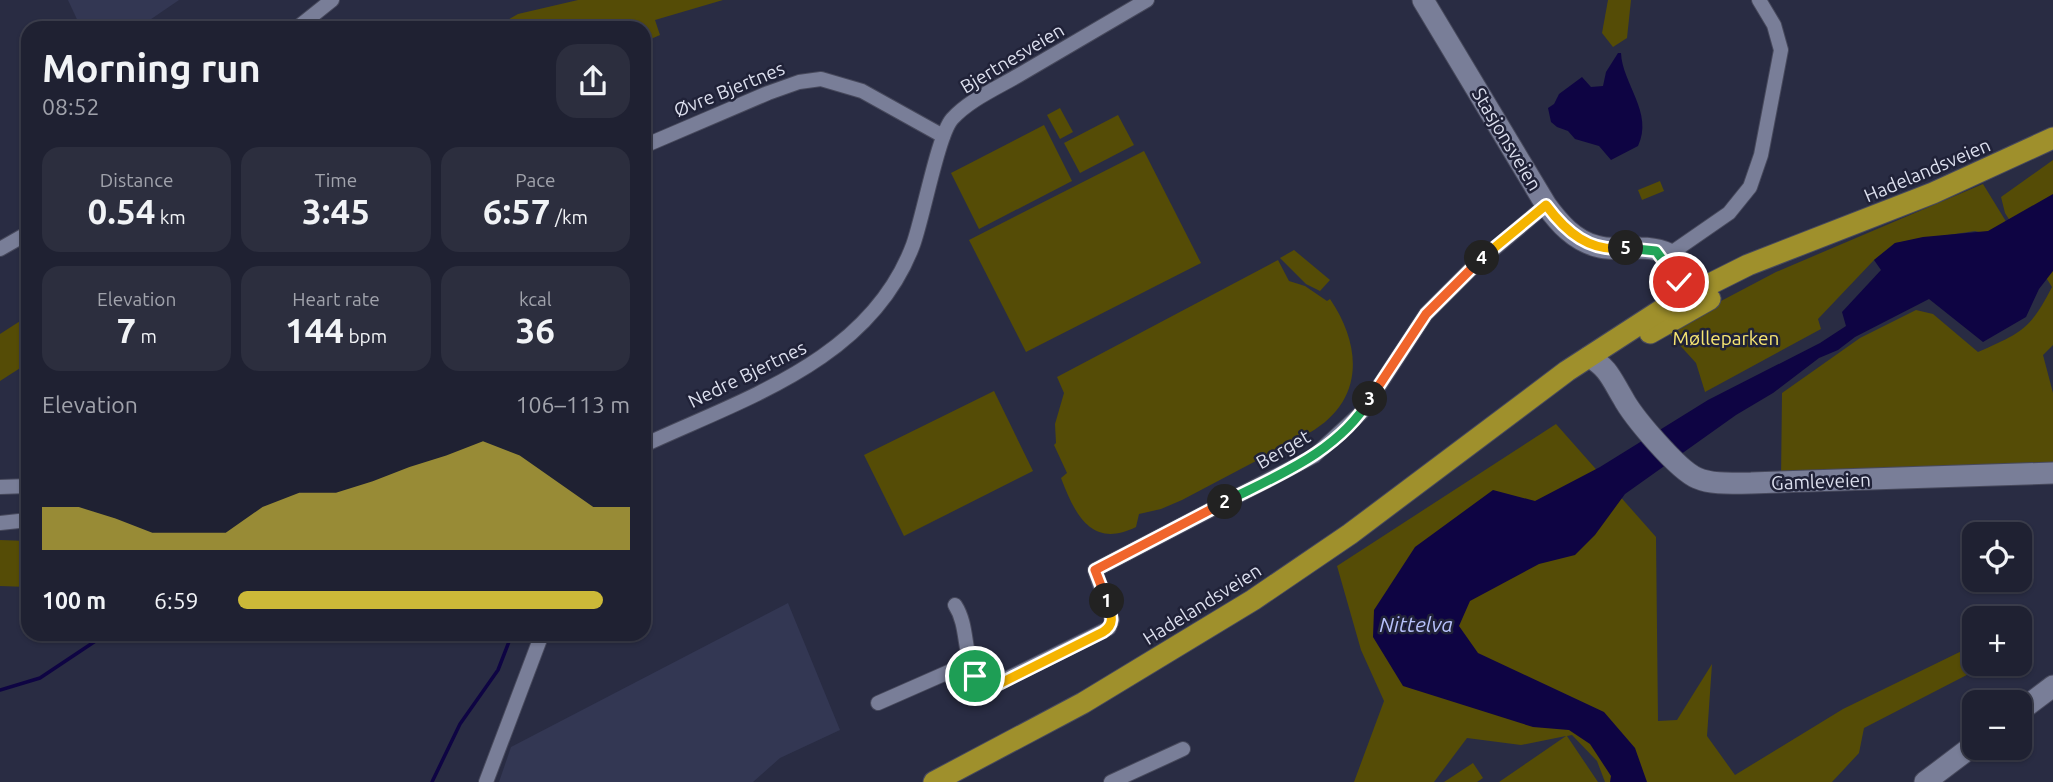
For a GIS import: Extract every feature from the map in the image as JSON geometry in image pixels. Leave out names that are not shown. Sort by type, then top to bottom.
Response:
[{"type":"highway","name":"Hadelandsveien","points":[[934,782],[1083,703],[1220,621],[1340,541],[1480,439],[1508,426],[1694,297],[1816,241],[1991,169],[2053,138]]},
{"type":"main road","name":"Stasjonsveien","points":[[1423,0],[1546,205],[1569,232],[1592,245],[1663,255]]},
{"type":"main road","points":[[1663,255],[1685,265],[1694,297]]},
{"type":"main road","name":"Gamleveien","points":[[1595,364],[1608,390],[1623,400],[1691,475],[1706,481],[1751,483],[2053,473]]},
{"type":"main road","points":[[2032,702],[2053,686]]},
{"type":"main road","points":[[1925,782],[1962,754]]},
{"type":"street","points":[[306,21],[332,0]]},
{"type":"street","name":"Bjertnesveien","points":[[943,136],[950,121],[972,103],[1147,0]]},
{"type":"street","points":[[1663,255],[1738,206],[1750,187],[1761,155],[1782,50],[1774,25],[1759,0]]},
{"type":"street","name":"Øvre Bjertnes","points":[[651,143],[768,93],[799,82],[821,79],[862,91],[943,136]]},
{"type":"street","name":"Nedre Bjertnes","points":[[651,442],[809,366],[841,344],[872,314],[898,278],[909,255],[928,200],[943,136]]},
{"type":"street","name":"Berget","points":[[969,663],[988,688],[1109,628],[1112,620],[1095,570],[1314,456],[1362,412],[1426,314],[1475,265],[1546,205]]},
{"type":"street","points":[[0,250],[21,237]]},
{"type":"street","points":[[0,488],[21,486]]},
{"type":"street","points":[[0,523],[21,521]]},
{"type":"street","points":[[878,703],[969,663],[961,617],[956,605]]},
{"type":"street","points":[[486,782],[539,641]]},
{"type":"street","points":[[1111,782],[1183,749]]},
{"type":"shaded area","points":[[68,0],[179,0],[148,21],[78,21]]},
{"type":"shaded area","points":[[788,603],[840,730],[780,758],[753,782],[499,782],[511,747]]},
{"type":"green space","points":[[578,0],[723,0],[655,20],[660,35],[651,39],[651,21],[506,21],[518,14]]},
{"type":"green space","points":[[1608,0],[1631,0],[1627,38],[1613,47],[1602,33]]},
{"type":"green space","points":[[1060,108],[1073,132],[1060,139],[1047,115]]},
{"type":"green space","points":[[1118,115],[1134,145],[1080,173],[1064,143]]},
{"type":"green space","points":[[1044,125],[1072,181],[979,229],[951,173]]},
{"type":"green space","points":[[1144,151],[1201,263],[1026,352],[969,240]]},
{"type":"green space","points":[[2053,160],[2053,345],[2043,355],[2053,393],[2053,471],[1781,480],[1782,393],[1860,338],[1916,310],[1933,314],[1978,352],[2015,334],[2037,313],[2052,287],[2005,213],[2001,197]]},
{"type":"green space","points":[[1660,181],[1664,191],[1642,200],[1638,190]]},
{"type":"green space","name":"Mølleparken","points":[[1983,184],[2010,228],[1992,235],[1975,231],[1895,243],[1874,260],[1818,319],[1821,329],[1705,392],[1696,363],[1666,330],[1776,272]]},
{"type":"green space","points":[[1294,250],[1330,280],[1320,291],[1306,284],[1280,258]]},
{"type":"green space","points":[[1278,260],[1289,281],[1305,286],[1327,301],[1330,299],[1341,317],[1352,354],[1352,372],[1349,389],[1340,405],[1327,420],[1309,433],[1182,500],[1139,514],[1136,527],[1121,533],[1108,534],[1087,525],[1066,492],[1061,478],[1067,473],[1054,445],[1055,424],[1064,393],[1057,377]]},
{"type":"green space","points":[[21,320],[21,368],[0,381],[0,334]]},
{"type":"green space","points":[[994,391],[1033,471],[904,536],[864,455]]},
{"type":"green space","points":[[1556,424],[1656,537],[1658,721],[1677,720],[1712,664],[1707,736],[1735,775],[1843,709],[1962,651],[1962,676],[1965,676],[1864,728],[1859,753],[1832,782],[1605,782],[1597,761],[1572,735],[1567,736],[1598,782],[1499,782],[1566,736],[1521,745],[1467,738],[1434,782],[1354,782],[1384,701],[1361,650],[1337,566]]},
{"type":"green space","points":[[0,540],[21,541],[21,587],[0,586]]},
{"type":"green space","points":[[1473,763],[1483,778],[1477,782],[1444,782]]},
{"type":"water","points":[[1618,53],[1621,53],[1626,76],[1640,110],[1642,134],[1638,146],[1611,160],[1599,146],[1575,139],[1568,131],[1557,127],[1551,122],[1548,108],[1554,104],[1559,94],[1582,77],[1591,87],[1603,86],[1606,72]]},
{"type":"water","name":"Nittelva","points":[[2053,194],[2053,271],[2039,289],[2026,317],[1983,342],[1929,299],[1819,358],[1773,393],[1736,415],[1625,494],[1595,535],[1575,555],[1539,564],[1470,601],[1459,626],[1478,653],[1604,712],[1635,748],[1647,782],[1610,782],[1611,776],[1590,744],[1569,730],[1533,727],[1403,686],[1373,637],[1374,610],[1415,547],[1493,490],[1535,501],[1600,467],[1708,400],[1820,343],[1846,326],[1842,312],[1881,270],[1874,260],[1895,243],[1923,237],[1988,231]]},
{"type":"waterway","points":[[0,690],[40,678],[96,641]]},
{"type":"waterway","points":[[432,782],[460,724],[498,670],[509,641]]},
{"type":"route","points":[[975,676],[988,688],[995,686],[1109,628],[1112,620],[1108,603],[1095,570],[1314,456],[1342,434],[1362,412],[1390,365],[1426,314],[1475,265],[1546,205],[1561,224],[1583,242],[1601,248],[1639,247],[1656,251],[1679,282]]}]
